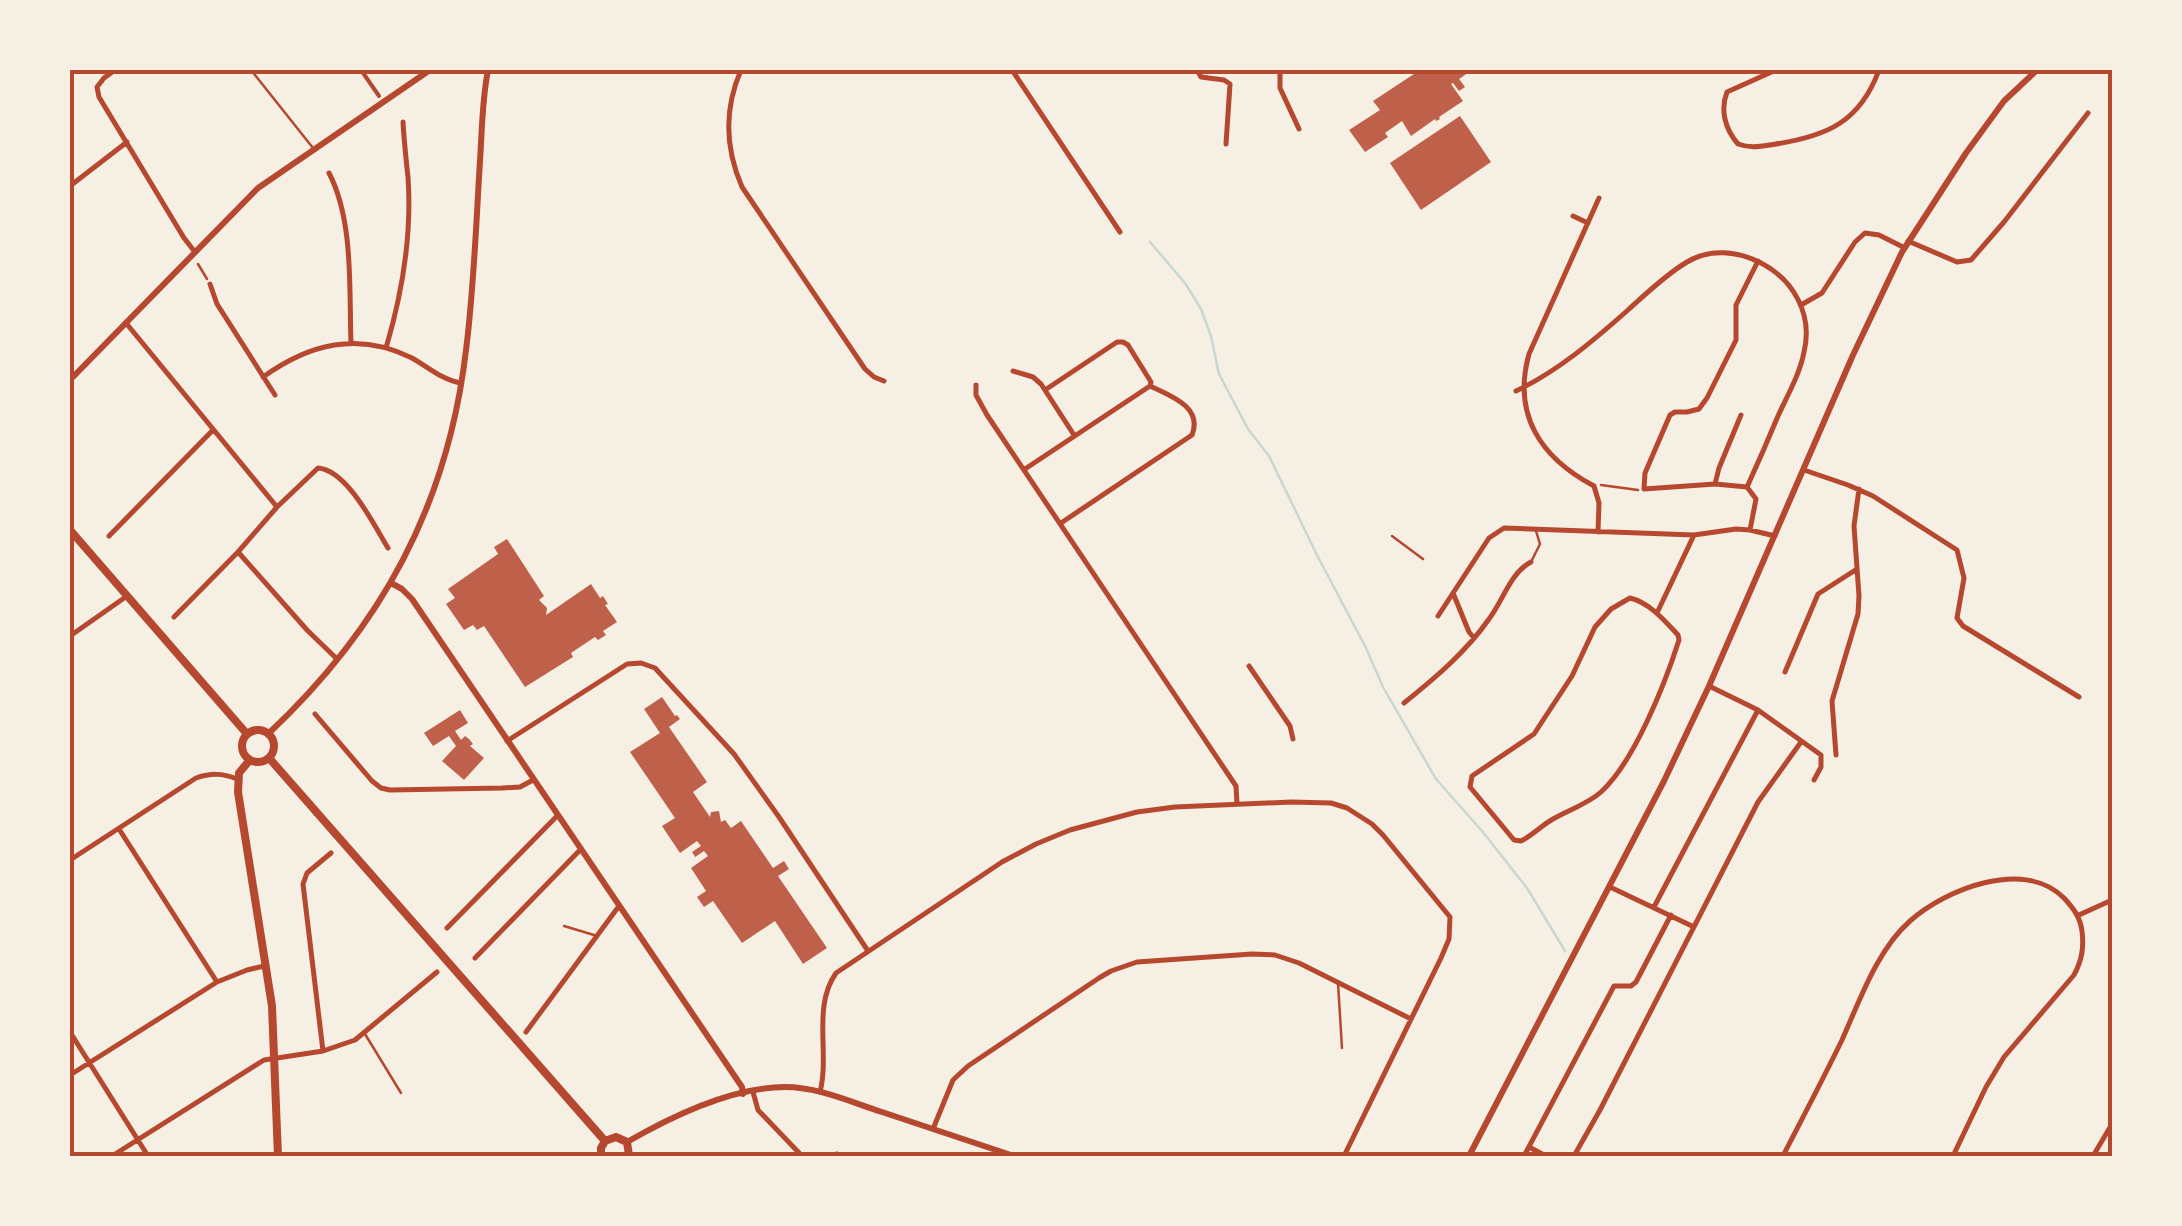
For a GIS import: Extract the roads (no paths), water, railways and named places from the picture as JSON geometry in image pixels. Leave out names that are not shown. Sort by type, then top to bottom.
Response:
[{"type":"main road","points":[[70,380],[195,257],[258,188],[430,70]]},
{"type":"main road","points":[[268,734],[365,625],[421,524],[438,475],[466,350],[485,70]]},
{"type":"main road","points":[[1469,1156],[1610,887],[1709,686],[1880,294],[1906,245],[1966,152],[2004,102],[2036,70]]},
{"type":"main road","points":[[70,530],[247,734]]},
{"type":"main road","points":[[391,583],[412,599],[742,1087],[743,1094]]},
{"type":"main road","points":[[256,730],[268,734],[274,745],[269,758],[257,763],[249,760],[242,749],[243,739],[256,730]]},
{"type":"main road","points":[[269,758],[604,1141]]},
{"type":"main road","points":[[249,760],[237,779],[267,965],[276,1058],[278,1156]]},
{"type":"main road","points":[[626,1142],[662,1122],[715,1102],[790,1087],[820,1092],[1014,1156]]},
{"type":"main road","points":[[601,1156],[604,1141],[616,1137],[626,1142]]},
{"type":"main road","points":[[626,1142],[629,1156]]},
{"type":"street","points":[[115,70],[100,82],[97,92],[195,257]]},
{"type":"street","points":[[361,70],[379,96]]},
{"type":"street","points":[[741,70],[730,104],[728,130],[733,168],[865,369],[884,381]]},
{"type":"street","points":[[1012,70],[1120,232]]},
{"type":"street","points":[[1196,70],[1200,77],[1230,84],[1226,144]]},
{"type":"street","points":[[1280,70],[1280,88],[1299,130]]},
{"type":"street","points":[[1776,70],[1728,92],[1723,111],[1738,144],[1757,148],[1826,132],[1850,115],[1879,70]]},
{"type":"street","points":[[1801,305],[1822,293],[1855,242],[1866,233],[1957,262],[1971,260],[2088,113]]},
{"type":"street","points":[[386,348],[398,310],[406,231],[408,177],[403,122]]},
{"type":"street","points":[[70,186],[127,142]]},
{"type":"street","points":[[330,172],[345,222],[351,344]]},
{"type":"street","points":[[1598,532],[1594,486],[1573,476],[1542,446],[1531,425],[1525,407],[1524,371],[1600,198]]},
{"type":"street","points":[[1573,216],[1588,223]]},
{"type":"street","points":[[1516,391],[1582,350],[1688,262],[1719,253],[1758,262],[1778,272],[1788,284],[1801,305],[1806,333],[1803,358],[1747,487]]},
{"type":"street","points":[[1750,530],[1756,499],[1747,487],[1715,484],[1644,488],[1645,472],[1670,416],[1700,409],[1731,352],[1737,333],[1736,306],[1758,262]]},
{"type":"street","points":[[210,284],[217,304],[276,396]]},
{"type":"street","points":[[126,322],[277,507]]},
{"type":"street","points":[[1046,390],[1117,342],[1128,345],[1150,378],[1150,386]]},
{"type":"street","points":[[263,377],[284,361],[309,350],[351,344],[386,348],[461,383]]},
{"type":"street","points":[[1012,372],[1033,377],[1046,390],[1074,435]]},
{"type":"street","points":[[976,384],[976,396],[1236,786],[1237,804]]},
{"type":"street","points":[[1025,470],[1150,386]]},
{"type":"street","points":[[1060,524],[1192,436],[1195,422],[1189,409],[1150,386]]},
{"type":"street","points":[[1715,484],[1741,415]]},
{"type":"street","points":[[109,536],[214,430]]},
{"type":"street","points":[[174,617],[318,468],[342,481],[388,548]]},
{"type":"street","points":[[1804,470],[1859,489],[1956,550],[1964,578],[1957,618],[1963,626],[2078,696]]},
{"type":"street","points":[[1836,755],[1832,701],[1860,596],[1854,526],[1859,489]]},
{"type":"street","points":[[1438,616],[1489,538],[1504,528],[1694,534],[1750,530],[1776,536]]},
{"type":"street","points":[[1657,613],[1694,534]]},
{"type":"street","points":[[238,552],[337,658]]},
{"type":"street","points":[[1404,703],[1441,673],[1474,638],[1520,569],[1531,562]]},
{"type":"street","points":[[1784,672],[1818,594],[1857,570]]},
{"type":"street","points":[[1453,593],[1474,638]]},
{"type":"street","points":[[70,636],[128,596]]},
{"type":"street","points":[[1630,598],[1657,613],[1679,640],[1628,757],[1597,796],[1522,841],[1514,840],[1470,787],[1472,776],[1534,734],[1572,676],[1594,627],[1612,610],[1630,598]]},
{"type":"street","points":[[507,741],[627,664],[654,668],[734,754],[868,951]]},
{"type":"street","points":[[1249,666],[1290,726],[1293,739]]},
{"type":"street","points":[[1709,686],[1758,710],[1821,754],[1814,780]]},
{"type":"street","points":[[1654,906],[1758,710]]},
{"type":"street","points":[[316,714],[372,781],[390,790],[520,787],[534,780]]},
{"type":"street","points":[[1574,1156],[1758,802],[1801,742]]},
{"type":"street","points":[[70,860],[196,778],[224,774],[237,779]]},
{"type":"street","points":[[820,1092],[825,1069],[825,994],[836,973],[1002,862],[1070,830],[1137,812],[1313,802],[1347,808],[1372,824],[1450,917],[1449,939],[1344,1156]]},
{"type":"street","points":[[448,928],[558,815]]},
{"type":"street","points":[[119,828],[217,982]]},
{"type":"street","points":[[475,958],[581,848]]},
{"type":"street","points":[[322,1051],[303,884],[307,873],[331,852]]},
{"type":"street","points":[[1783,1156],[1872,976],[1901,930],[1958,890],[2012,880],[2048,887],[2079,916],[2083,946],[2077,970],[2004,1056],[1953,1156]]},
{"type":"street","points":[[1610,887],[1694,927]]},
{"type":"street","points":[[2079,916],[2112,900]]},
{"type":"street","points":[[526,1032],[619,906]]},
{"type":"street","points":[[1524,1156],[1614,986],[1631,986],[1636,982],[1671,915]]},
{"type":"street","points":[[933,1129],[953,1080],[968,1066],[1098,978],[1128,965],[1156,960],[1275,955],[1299,962],[1411,1019]]},
{"type":"street","points":[[70,1076],[217,982],[267,965]]},
{"type":"street","points":[[112,1156],[264,1060],[346,1044],[438,972]]},
{"type":"street","points":[[70,1032],[148,1156]]},
{"type":"street","points":[[753,1092],[758,1110],[802,1156]]},
{"type":"street","points":[[2092,1156],[2112,1124]]},
{"type":"street","points":[[1529,1146],[1546,1156]]},
{"type":"street","points":[[833,1156],[848,1156]]},
{"type":"lane","points":[[250,70],[314,149]]},
{"type":"lane","points":[[1531,562],[1540,544],[1536,530]]},
{"type":"lane","points":[[564,926],[596,935]]},
{"type":"lane","points":[[1338,982],[1342,1048]]},
{"type":"lane","points":[[364,1033],[401,1094]]},
{"type":"waterway","points":[[1150,242],[1185,283],[1201,309],[1219,374],[1248,429],[1269,456],[1383,687],[1436,779],[1527,888],[1565,951]]}]
